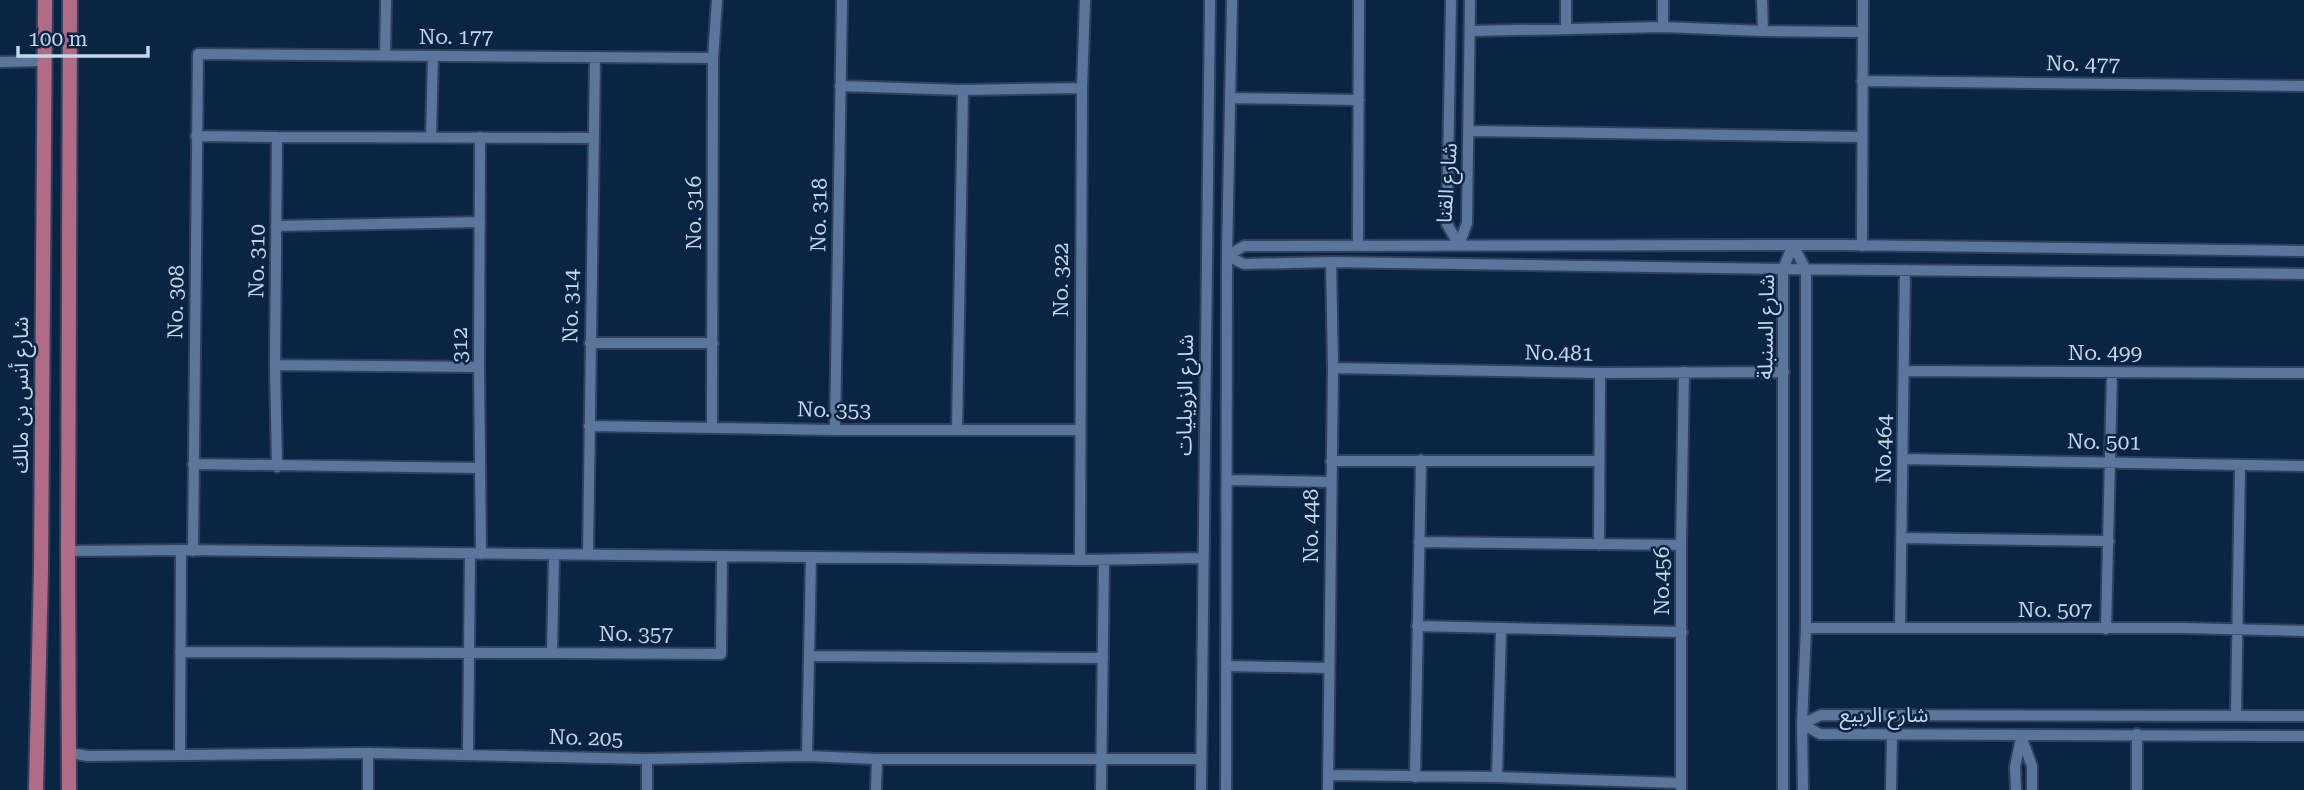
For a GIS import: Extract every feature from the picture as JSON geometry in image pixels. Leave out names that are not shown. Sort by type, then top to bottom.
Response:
[{"type":"main road","name":"شارع أنس بن مالك","points":[[36,790],[41,569],[45,0]]},
{"type":"main road","points":[[69,790],[70,0]]},
{"type":"street","points":[[385,56],[386,0]]},
{"type":"street","name":"No. 316","points":[[712,427],[713,58],[717,0]]},
{"type":"street","name":"No. 318","points":[[835,430],[842,0]]},
{"type":"street","name":"No. 322","points":[[1080,560],[1082,88],[1085,0]]},
{"type":"street","name":"شارع الزويليات","points":[[1201,790],[1209,0]]},
{"type":"street","name":"شارع الزويليات","points":[[1226,790],[1227,256],[1232,0]]},
{"type":"street","points":[[1358,246],[1359,0]]},
{"type":"street","name":"شارع القنا","points":[[1451,0],[1447,224],[1459,246]]},
{"type":"street","name":"شارع القنا","points":[[1459,246],[1467,223],[1470,0]]},
{"type":"street","points":[[1566,0],[1566,29]]},
{"type":"street","points":[[1663,0],[1663,27]]},
{"type":"street","points":[[1762,0],[1763,31]]},
{"type":"street","points":[[1862,246],[1863,0]]},
{"type":"street","points":[[1470,31],[1663,27],[1863,32]]},
{"type":"street","name":"No. 177","points":[[198,54],[713,58]]},
{"type":"street","name":"No. 308","points":[[180,754],[180,652],[193,464],[198,54]]},
{"type":"street","points":[[431,137],[433,56]]},
{"type":"street","name":"No. 314","points":[[588,555],[595,57]]},
{"type":"street","points":[[0,62],[44,61]]},
{"type":"street","name":"No. 477","points":[[1862,81],[2304,86]]},
{"type":"street","points":[[840,86],[963,90],[1082,88]]},
{"type":"street","points":[[957,429],[963,90]]},
{"type":"street","points":[[1230,98],[1359,100]]},
{"type":"street","points":[[1469,131],[1862,137]]},
{"type":"street","points":[[197,136],[592,138]]},
{"type":"street","name":"No. 310","points":[[277,137],[275,365],[278,467]]},
{"type":"street","name":"312","points":[[468,754],[468,654],[480,468],[480,137]]},
{"type":"street","points":[[276,226],[480,222]]},
{"type":"street","points":[[1227,256],[1244,246],[1793,245],[2304,251]]},
{"type":"street","name":"شارع السنبلة","points":[[1783,790],[1783,270],[1793,245]]},
{"type":"street","name":"شارع السنبلة","points":[[1793,245],[1806,270],[1803,790]]},
{"type":"street","points":[[1227,256],[1244,264],[1331,262],[1783,270],[2304,274]]},
{"type":"street","name":"No. 448","points":[[1328,790],[1333,368],[1331,262]]},
{"type":"street","name":"No.464","points":[[1900,628],[1905,270]]},
{"type":"street","points":[[590,344],[713,343]]},
{"type":"street","points":[[275,365],[479,367]]},
{"type":"street","name":"No.481","points":[[1333,368],[1600,373],[1784,372]]},
{"type":"street","name":"No. 499","points":[[1905,371],[2304,373]]},
{"type":"street","name":"No.456","points":[[1681,787],[1684,372]]},
{"type":"street","points":[[2106,629],[2112,372]]},
{"type":"street","points":[[1599,545],[1600,373]]},
{"type":"street","name":"No. 353","points":[[589,426],[1079,430]]},
{"type":"street","name":"No. 501","points":[[1903,459],[2304,466]]},
{"type":"street","points":[[1415,777],[1421,460]]},
{"type":"street","points":[[1331,461],[1598,461]]},
{"type":"street","points":[[193,464],[480,468]]},
{"type":"street","points":[[2236,715],[2239,465]]},
{"type":"street","points":[[1228,480],[1331,482]]},
{"type":"street","points":[[1901,538],[2109,541]]},
{"type":"street","points":[[1419,542],[1681,545]]},
{"type":"street","points":[[68,551],[1080,560],[1203,558]]},
{"type":"street","points":[[180,652],[552,653],[554,555]]},
{"type":"street","name":"No. 357","points":[[552,653],[722,654],[722,557]]},
{"type":"street","points":[[807,756],[811,557]]},
{"type":"street","points":[[1101,790],[1104,560]]},
{"type":"street","points":[[1417,626],[1682,632]]},
{"type":"street","name":"No. 507","points":[[1805,628],[2304,631]]},
{"type":"street","points":[[1497,777],[1501,629]]},
{"type":"street","points":[[809,656],[1103,658]]},
{"type":"street","points":[[1227,666],[1329,668]]},
{"type":"street","name":"شارع الربيع","points":[[1802,724],[1821,715],[2304,716]]},
{"type":"street","name":"شارع الربيع","points":[[1802,724],[1820,734],[2304,736]]},
{"type":"street","points":[[1891,790],[1892,733]]},
{"type":"street","points":[[2137,734],[2137,790]]},
{"type":"street","points":[[2016,790],[2015,767],[2021,736]]},
{"type":"street","points":[[2021,736],[2032,766],[2032,790]]},
{"type":"street","name":"No. 205","points":[[69,753],[88,757],[368,753],[648,759],[807,756],[877,760],[1201,759]]},
{"type":"street","points":[[368,753],[368,790]]},
{"type":"street","points":[[647,790],[648,759]]},
{"type":"street","points":[[876,790],[877,760]]},
{"type":"street","points":[[1328,775],[1497,777],[1681,787]]}]
